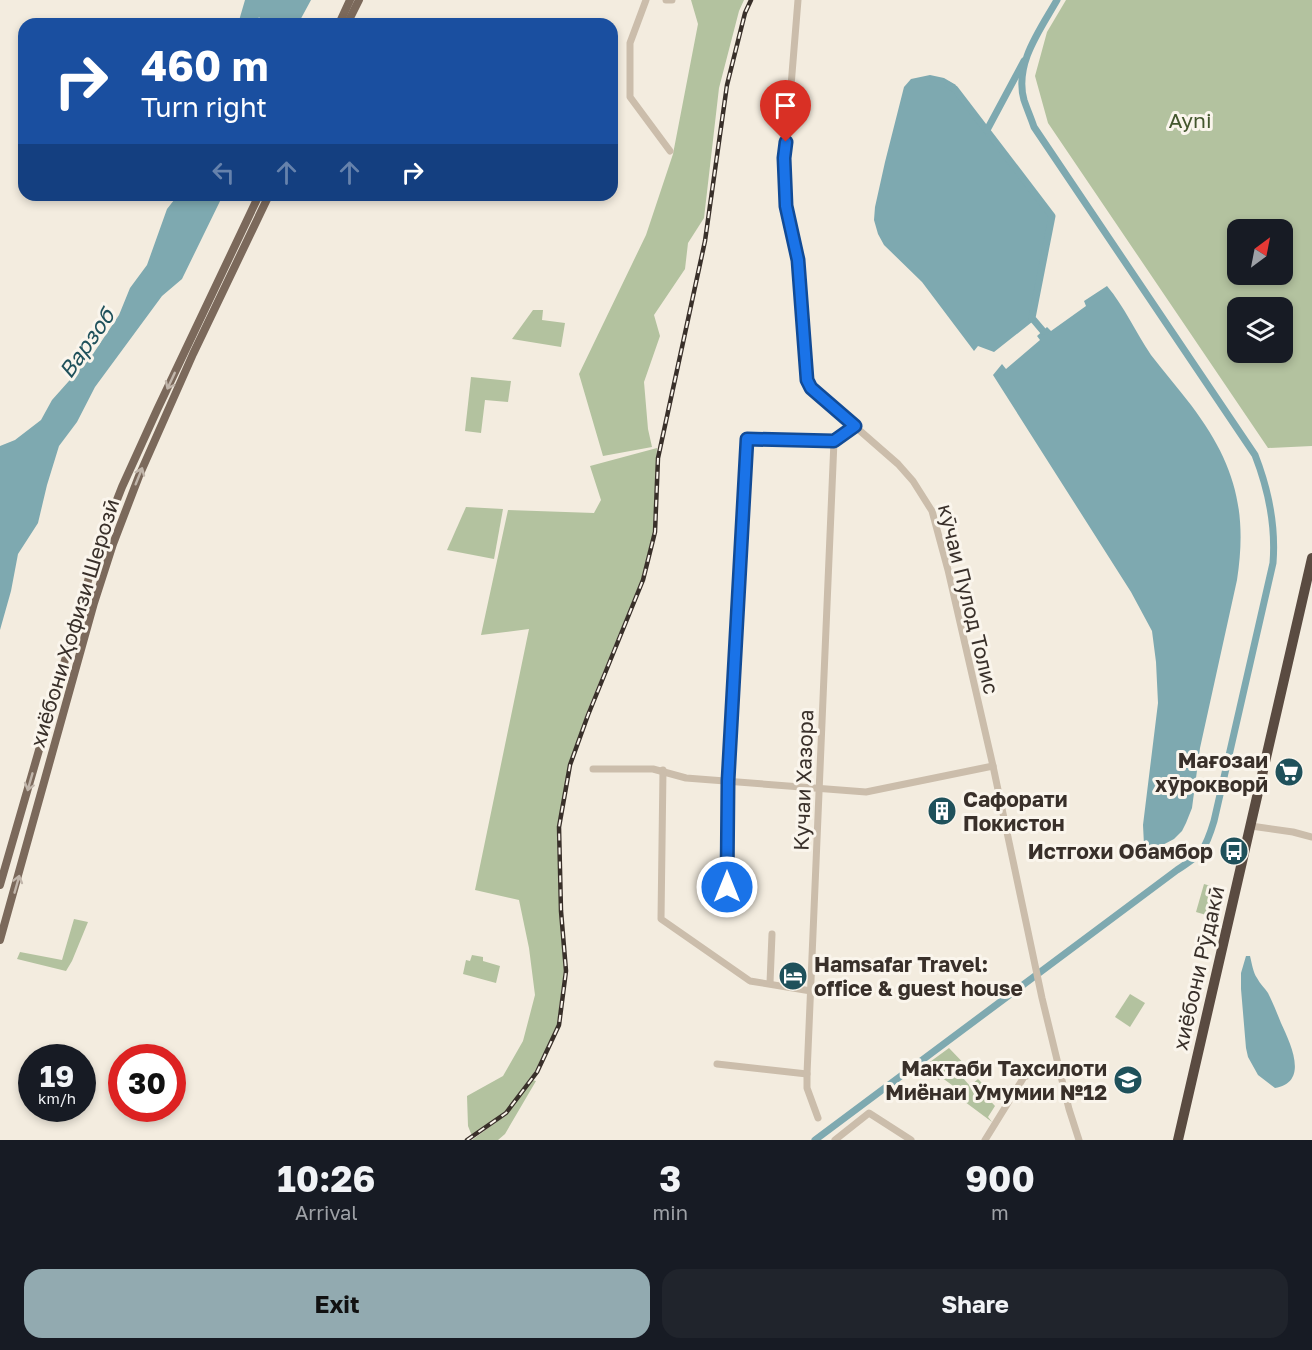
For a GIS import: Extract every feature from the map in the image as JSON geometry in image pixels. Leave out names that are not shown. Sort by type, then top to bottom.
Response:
[{"type":"highway","name":"хиёбони Рӯдакӣ","points":[[1179,1140],[1312,558]]},
{"type":"main road","points":[[342,18],[350,0]]},
{"type":"main road","points":[[350,18],[359,0]]},
{"type":"main road","name":"хиёбони Ҳофизи Шерозӣ","points":[[0,885],[96,553],[122,487],[256,201]]},
{"type":"main road","name":"хиёбони Ҳофизи Шерозӣ","points":[[0,940],[94,603],[113,544],[139,476],[193,354],[266,201]]},
{"type":"street","points":[[646,0],[630,43],[630,97],[670,151]]},
{"type":"street","points":[[666,0],[672,0]]},
{"type":"street","name":"кӯчаи Пулод Толис","points":[[798,0],[784,172],[786,206],[798,260],[807,380],[811,388],[898,464],[913,481],[932,511],[948,570],[993,766],[1042,998],[1077,1136]]},
{"type":"street","points":[[727,908],[728,781],[747,439],[834,441],[855,426]]},
{"type":"street","name":"Кучаи Хазора","points":[[818,1118],[807,1088],[807,1074],[834,441]]},
{"type":"street","points":[[593,769],[647,768],[663,770],[686,778],[866,792],[993,766]]},
{"type":"street","points":[[663,770],[661,919],[750,981],[811,992]]},
{"type":"street","points":[[1251,825],[1293,831],[1312,837]]},
{"type":"street","points":[[770,983],[772,933]]},
{"type":"street","points":[[717,1064],[807,1074]]},
{"type":"street","points":[[985,1140],[1024,1077],[1058,1066]]},
{"type":"street","points":[[836,1140],[869,1113],[911,1140]]},
{"type":"street","points":[[1077,1136],[1086,1140]]},
{"type":"green space","points":[[691,0],[744,0],[739,11],[719,88],[704,218],[688,243],[685,269],[654,315],[660,336],[644,382],[652,447],[603,456],[579,374],[646,235],[673,154],[698,24]]},
{"type":"green space","name":"Ayni","points":[[1066,0],[1312,0],[1312,446],[1268,448],[1048,123],[1035,76],[1047,32]]},
{"type":"green space","points":[[533,310],[543,310],[542,320],[565,323],[561,347],[512,339]]},
{"type":"green space","points":[[471,377],[511,381],[508,402],[485,400],[481,433],[465,431]]},
{"type":"green space","points":[[657,448],[653,533],[641,580],[586,714],[569,766],[558,827],[564,971],[557,1026],[535,1071],[505,1112],[472,1136],[468,1126],[467,1096],[503,1076],[523,1041],[535,995],[529,948],[519,900],[475,890],[529,629],[481,635],[508,510],[594,513],[601,500],[590,466]]},
{"type":"green space","points":[[466,507],[503,509],[494,559],[447,550]]},
{"type":"green space","points":[[1204,884],[1221,889],[1213,917],[1196,912]]},
{"type":"green space","points":[[74,919],[88,922],[66,971],[17,959],[20,952],[62,960]]},
{"type":"green space","points":[[472,955],[483,957],[483,961],[500,966],[496,983],[463,974],[466,960],[470,961]]},
{"type":"green space","points":[[1130,994],[1145,1003],[1130,1027],[1115,1017]]},
{"type":"green space","points":[[949,1048],[971,1071],[963,1078],[970,1086],[978,1079],[982,1083],[978,1088],[995,1106],[988,1117],[992,1122],[953,1093],[956,1088],[941,1077],[939,1080],[923,1067]]},
{"type":"green space","points":[[532,1080],[536,1081],[505,1134],[498,1140],[472,1140],[507,1114]]},
{"type":"water","points":[[245,0],[311,0],[301,18],[240,18]]},
{"type":"water","points":[[930,75],[944,78],[956,85],[953,89],[1050,217],[1030,319],[1032,322],[994,352],[978,346],[974,351],[922,282],[884,245],[874,220],[885,162],[904,87],[911,79]]},
{"type":"water","points":[[173,201],[220,201],[182,279],[162,296],[95,387],[77,422],[59,446],[38,523],[18,554],[0,630],[0,446],[15,440],[41,420],[52,400],[93,354],[119,315],[130,288],[147,265],[167,209]]},
{"type":"water","points":[[1107,286],[1151,355],[1191,405],[1218,446],[1234,487],[1239,508],[1240,554],[1237,580],[1200,748],[1192,808],[1182,831],[1174,839],[1155,849],[1144,845],[1143,825],[1158,703],[1152,631],[1131,592],[993,375],[1002,364],[1006,369],[1040,340],[1037,336],[1047,327],[1051,331],[1086,306],[1084,301]]},
{"type":"water","points":[[1246,956],[1250,956],[1256,976],[1272,1000],[1292,1051],[1295,1070],[1292,1078],[1286,1084],[1275,1088],[1258,1075],[1248,1057],[1246,1048],[1241,973]]},
{"type":"waterway","points":[[815,1140],[1192,860],[1201,851],[1214,821],[1273,563],[1270,508],[1255,455],[1034,127],[1024,100],[1023,73],[1036,35],[1057,0]]},
{"type":"waterway","points":[[987,130],[1024,61]]},
{"type":"waterway","points":[[948,85],[955,89],[1052,216],[1032,318],[1043,331]]},
{"type":"railway","points":[[467,1140],[506,1113],[537,1072],[559,1025],[566,971],[561,911],[559,827],[570,765],[643,580],[655,532],[658,458],[705,241],[727,85],[745,13],[751,0]]},
{"type":"place","name":"Мағозаи хӯрокворӣ","points":[[1289,772]]},
{"type":"place","name":"Сафорати Покистон","points":[[942,811]]},
{"type":"place","name":"Истгохи Обамбор","points":[[1234,851]]},
{"type":"place","name":"Hamsafar Travel: office & guest house","points":[[793,976]]},
{"type":"place","name":"Мактаби Тахсилоти Миёнаи Умумии №12","points":[[1128,1080]]},
{"type":"route","points":[[727,887],[728,781],[747,439],[834,441],[855,426],[811,388],[807,380],[798,260],[786,206],[784,158],[786,142]]},
{"type":"water label","name":"Варзоб","points":[[86,343]]}]
